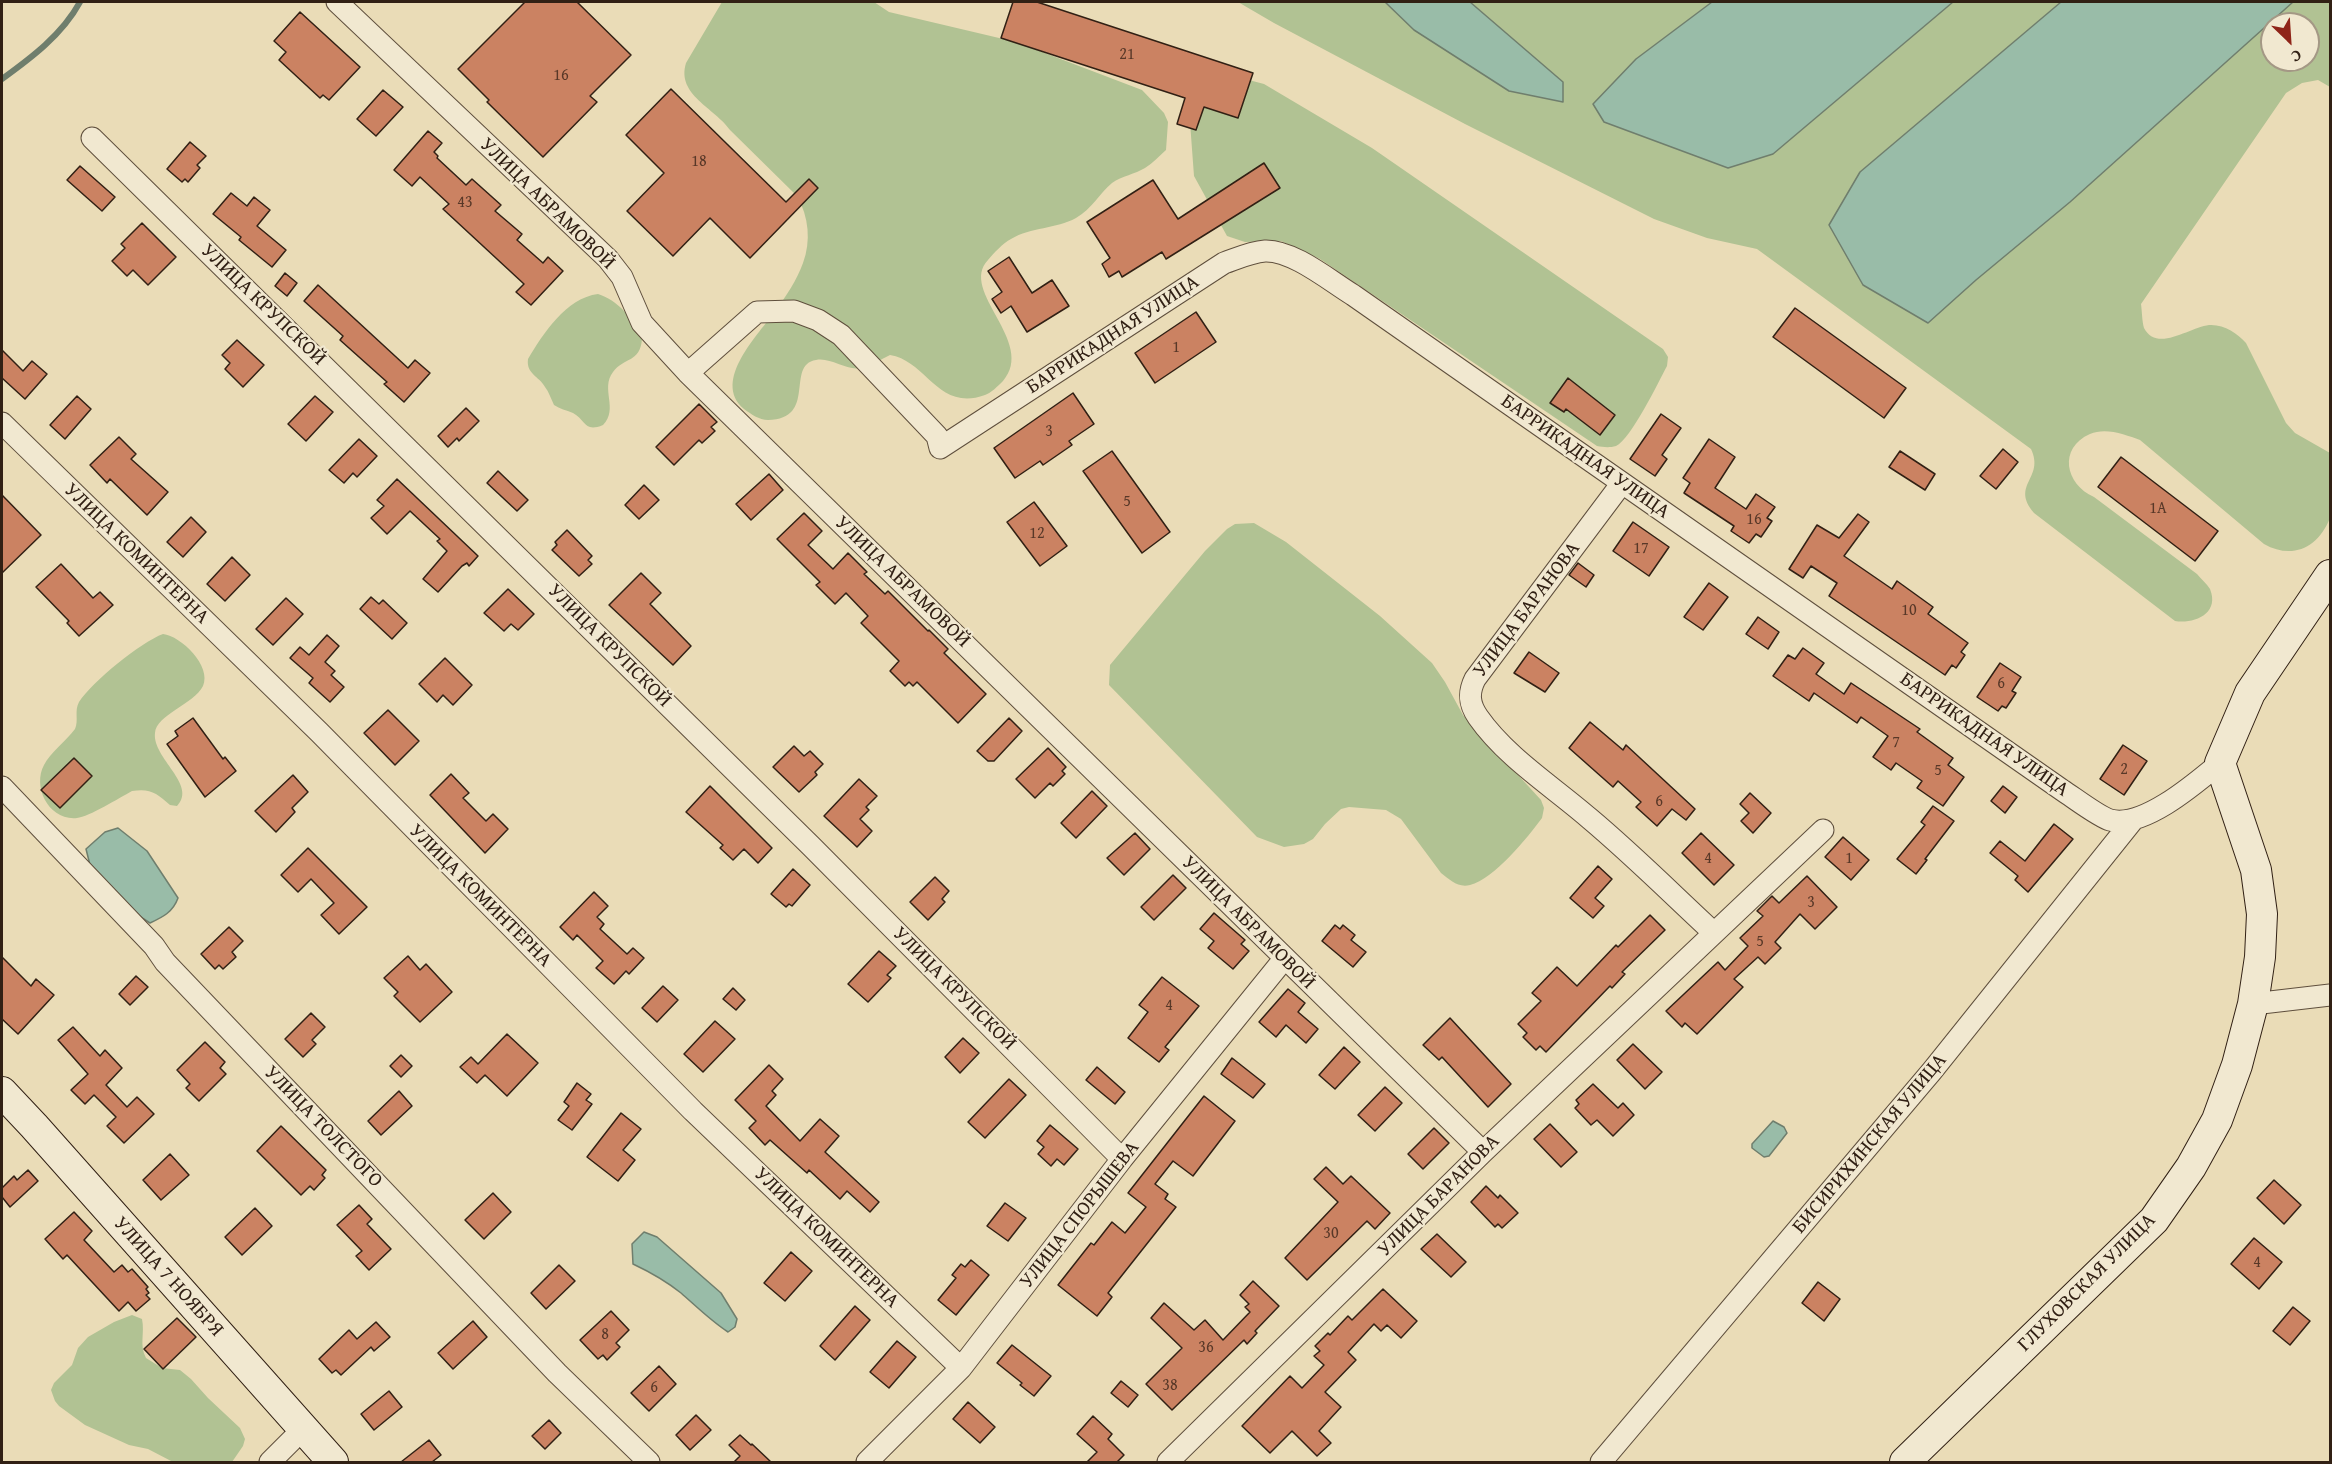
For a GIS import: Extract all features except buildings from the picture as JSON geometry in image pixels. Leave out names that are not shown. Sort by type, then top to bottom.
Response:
[{"type":"street","name":"УЛИЦА АБРАМОВОЙ","points":[[337,2],[608,259],[622,277],[642,323],[688,373],[1483,1152]]},
{"type":"street","name":"УЛИЦА КРУПСКОЙ","points":[[92,138],[761,796],[1122,1159]]},
{"type":"street","name":"БАРРИКАДНАЯ УЛИЦА","points":[[688,373],[756,312],[794,311],[818,320],[841,335],[937,436],[940,448],[1224,263],[1267,251],[1292,257],[1353,295],[2062,790],[2110,820],[2133,820]]},
{"type":"street","name":"УЛИЦА КОМИНТЕРНА","points":[[2,423],[319,732],[693,1111],[961,1368]]},
{"type":"street","name":"УЛИЦА БАРАНОВА","points":[[1622,483],[1475,679],[1470,690],[1470,701],[1477,715],[1506,748],[1591,820],[1713,932]]},
{"type":"street","points":[[2133,820],[2178,798],[2220,764],[2250,693],[2331,575]]},
{"type":"street","name":"ГЛУХОВСКАЯ УЛИЦА","points":[[1905,1462],[2154,1220],[2191,1167],[2217,1120],[2237,1065],[2253,1004],[2260,957],[2262,914],[2256,870],[2220,764]]},
{"type":"street","name":"УЛИЦА ТОЛСТОГО","points":[[2,787],[154,946],[173,971],[549,1364],[649,1462]]},
{"type":"street","name":"БИСИРИХИНСКАЯ УЛИЦА","points":[[1601,1462],[1932,1071],[2133,820]]},
{"type":"street","name":"УЛИЦА БАРАНОВА","points":[[1168,1462],[1483,1152],[1823,830]]},
{"type":"street","name":"УЛИЦА СПОРЫШЕВА","points":[[867,1462],[961,1368],[1122,1159],[1284,959]]},
{"type":"street","points":[[2253,1004],[2331,995]]},
{"type":"street","name":"УЛИЦА 7 НОЯБРЯ","points":[[2,1092],[333,1462]]},
{"type":"street","points":[[270,1462],[303,1429]]},
{"type":"shaded area","points":[[722,2],[874,2],[889,12],[1016,42],[1142,90],[1164,113],[1168,122],[1166,150],[1151,164],[1112,183],[1087,210],[1076,218],[1019,235],[1005,243],[988,260],[981,272],[982,286],[1011,350],[1011,366],[1003,381],[990,393],[969,398],[956,397],[934,384],[903,359],[890,355],[861,368],[850,368],[822,360],[807,364],[802,371],[797,402],[792,411],[783,417],[768,420],[758,418],[744,409],[735,398],[733,385],[741,358],[798,276],[806,255],[808,229],[797,196],[699,100],[687,84],[684,74],[686,63]]},
{"type":"shaded area","points":[[1238,2],[1385,2],[1414,30],[1563,102],[1563,82],[1470,2],[1712,2],[1636,59],[1773,154],[1953,2],[2061,2],[1860,172],[1927,323],[1975,280],[2070,202],[2260,32],[2260,72],[2320,72],[2320,12],[2282,12],[2293,2],[2330,2],[2330,87],[2318,80],[2302,83],[2286,93],[2141,304],[2144,328],[2150,335],[2157,338],[2174,337],[2201,327],[2215,325],[2230,330],[2246,343],[2286,423],[2295,433],[2330,453],[2330,518],[2319,537],[2311,544],[2294,551],[2274,549],[2264,544],[2140,440],[2116,432],[2103,431],[2090,434],[2080,440],[2073,448],[2069,466],[2077,484],[2197,574],[2210,589],[2211,605],[2203,616],[2190,621],[2175,621],[2034,513],[2025,495],[2034,468],[2031,449],[1757,249],[1707,238],[1654,219],[1465,124]]},
{"type":"shaded area","points":[[1385,2],[1470,2],[1563,82],[1563,102],[1509,91],[1414,30]]},
{"type":"shaded area","points":[[1712,2],[1953,2],[1773,154],[1728,168],[1604,122],[1593,104],[1636,59]]},
{"type":"shaded area","points":[[2061,2],[2293,2],[2282,12],[2260,12],[2260,32],[2070,202],[1928,323],[1863,285],[1829,225],[1860,172]]},
{"type":"shaded area","points":[[1245,79],[1264,84],[1372,148],[1663,349],[1668,357],[1667,366],[1644,410],[1622,441],[1613,447],[1597,446],[1320,259],[1281,241],[1245,242],[1227,236],[1194,176],[1190,122],[1196,101]]},
{"type":"shaded area","points":[[598,294],[612,301],[625,312],[636,325],[642,339],[641,347],[635,356],[617,367],[609,379],[610,406],[607,419],[603,425],[589,427],[573,413],[554,405],[542,383],[531,372],[528,359],[548,329],[566,310],[586,297]]},
{"type":"shaded area","points":[[1254,523],[1286,542],[1380,616],[1432,663],[1463,715],[1541,800],[1544,808],[1542,818],[1510,856],[1489,875],[1470,885],[1454,883],[1441,873],[1401,819],[1386,810],[1349,807],[1341,809],[1313,839],[1304,844],[1284,847],[1257,837],[1109,685],[1110,665],[1205,551],[1235,524]]},
{"type":"shaded area","points":[[163,634],[178,640],[193,653],[199,661],[205,678],[198,692],[168,715],[157,727],[155,733],[160,752],[182,789],[182,798],[177,806],[170,805],[153,792],[132,791],[82,817],[67,817],[58,814],[51,808],[42,792],[41,774],[50,756],[75,729],[79,702],[118,664],[142,645]]},
{"type":"shaded area","points":[[118,828],[147,851],[178,898],[167,913],[150,923],[133,912],[90,865],[86,849],[105,832]]},
{"type":"shaded area","points":[[1773,1121],[1784,1127],[1787,1133],[1769,1156],[1764,1157],[1752,1148],[1752,1144]]},
{"type":"shaded area","points":[[644,1232],[657,1237],[721,1293],[737,1319],[735,1327],[728,1332],[675,1289],[633,1264],[632,1244]]},
{"type":"shaded area","points":[[132,1315],[142,1319],[143,1348],[146,1358],[162,1368],[180,1370],[240,1428],[245,1439],[232,1462],[173,1462],[148,1449],[129,1445],[85,1425],[55,1401],[51,1390],[54,1383],[72,1365],[78,1348],[88,1337]]},
{"type":"waterway","points":[[2,79],[35,54],[55,35],[80,2]]}]
